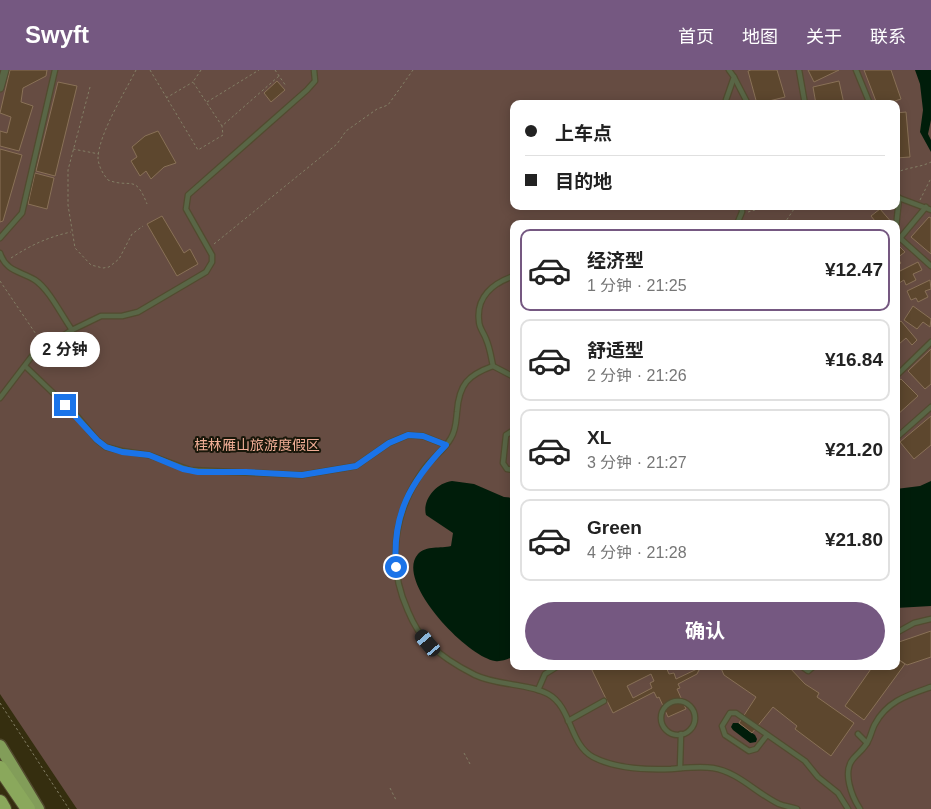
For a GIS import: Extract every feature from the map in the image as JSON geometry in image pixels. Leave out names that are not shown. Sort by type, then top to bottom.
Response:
[{"type":"highway","points":[[0,768],[28,809]]},
{"type":"highway","points":[[0,802],[4,809]]},
{"type":"main road","points":[[0,746],[38,809]]},
{"type":"street","points":[[0,88],[5,70]]},
{"type":"lane","points":[[0,238],[5,230],[22,213],[55,70]]},
{"type":"lane","points":[[0,398],[32,356],[72,330],[101,316],[122,316],[138,312],[200,277],[208,270],[212,262],[209,248],[186,209],[188,195],[308,90],[315,80],[314,70]]},
{"type":"lane","points":[[729,70],[746,100]]},
{"type":"lane","points":[[799,70],[804,100]]},
{"type":"lane","points":[[856,70],[868,100]]},
{"type":"lane","points":[[726,100],[734,77]]},
{"type":"lane","points":[[900,197],[928,208],[902,239],[931,266]]},
{"type":"lane","points":[[739,220],[742,212]]},
{"type":"lane","points":[[0,253],[4,263],[14,271],[39,283],[72,330]]},
{"type":"lane","points":[[493,366],[486,338],[478,322],[480,310],[484,296],[492,286],[510,278]]},
{"type":"lane","points":[[900,372],[931,342]]},
{"type":"lane","points":[[24,366],[76,414],[92,434],[106,447],[122,452],[149,455],[190,470],[302,475],[356,466],[389,443],[408,435],[423,436],[446,445]]},
{"type":"lane","points":[[510,374],[493,366],[475,372],[464,384],[457,405],[455,428],[446,445],[424,468],[416,480],[400,514],[394,549],[398,585],[413,622],[428,643],[458,666],[494,682],[546,692],[556,700],[578,742],[588,753],[596,758],[632,768],[706,767],[722,770],[779,804],[797,809]]},
{"type":"lane","points":[[900,434],[931,407]]},
{"type":"lane","points":[[510,432],[506,435],[503,463],[507,469],[510,469]]},
{"type":"lane","points":[[900,630],[908,625],[931,619]]},
{"type":"lane","points":[[538,690],[545,674],[552,670]]},
{"type":"lane","points":[[860,809],[850,785],[849,771],[851,760],[867,743],[876,722],[897,699],[931,687]]},
{"type":"lane","points":[[676,701],[687,704],[692,708],[695,718],[692,728],[681,734],[668,732],[662,722],[662,711],[666,706],[676,701]]},
{"type":"lane","points":[[568,721],[604,702]]},
{"type":"lane","points":[[767,735],[756,749],[749,751],[725,735],[722,726],[728,716],[734,712],[805,761],[822,781],[838,793],[848,809]]},
{"type":"lane","points":[[680,768],[681,734]]},
{"type":"lane","points":[[858,734],[867,743]]},
{"type":"path","points":[[136,70],[104,134],[99,155],[100,168],[104,176],[114,182],[137,185],[142,191],[147,204]]},
{"type":"path","points":[[150,70],[198,150],[223,135],[222,126],[193,82]]},
{"type":"path","points":[[166,98],[193,82],[201,70]]},
{"type":"path","points":[[206,102],[259,70]]},
{"type":"path","points":[[275,70],[286,86]]},
{"type":"path","points":[[209,248],[337,144],[346,131],[377,109],[388,105],[413,70]]},
{"type":"path","points":[[222,126],[279,76]]},
{"type":"path","points":[[90,87],[72,149],[67,176],[68,205],[75,248],[80,256],[91,264],[103,268],[116,262],[132,234],[143,226]]},
{"type":"path","points":[[72,149],[99,155]]},
{"type":"path","points":[[900,171],[919,168],[931,162]]},
{"type":"path","points":[[918,204],[931,178]]},
{"type":"path","points":[[742,212],[756,210]]},
{"type":"path","points":[[4,263],[31,245],[49,237],[72,232]]},
{"type":"path","points":[[0,281],[45,347]]},
{"type":"path","points":[[0,704],[69,809]]},
{"type":"path","points":[[464,753],[470,764]]},
{"type":"path","points":[[390,788],[396,800]]},
{"type":"green space","name":"桂林雁山旅游度假区","points":[[0,70],[931,70],[931,809],[77,809],[0,694]]},
{"type":"shaded area","points":[[915,70],[931,70],[931,120],[928,134],[931,140],[931,152],[920,132],[923,110],[920,84]]},
{"type":"shaded area","points":[[931,481],[931,606],[900,608],[900,488],[920,486]]},
{"type":"shaded area","points":[[446,482],[474,484],[504,497],[510,498],[510,658],[505,660],[495,661],[483,656],[452,633],[424,599],[416,582],[413,566],[418,554],[429,548],[451,546],[453,533],[426,515],[425,509],[428,498]]},
{"type":"shaded area","points":[[733,723],[738,723],[755,735],[756,742],[750,743],[733,730],[731,727]]},
{"type":"building","points":[[10,70],[47,70],[46,76],[23,88],[21,102],[33,106],[19,151],[0,146],[0,131],[7,133],[11,117],[0,113]]},
{"type":"building","points":[[777,70],[785,97],[773,100],[756,100],[748,71]]},
{"type":"building","points":[[808,70],[839,70],[814,82]]},
{"type":"building","points":[[864,70],[891,70],[901,99],[875,100]]},
{"type":"building","points":[[277,81],[285,90],[271,102],[264,93]]},
{"type":"building","points":[[839,81],[843,100],[815,100],[813,87]]},
{"type":"building","points":[[58,82],[77,86],[55,176],[36,171]]},
{"type":"building","points":[[906,112],[910,157],[900,158],[900,113]]},
{"type":"building","points":[[158,131],[176,163],[164,167],[151,179],[146,171],[140,176],[131,161],[137,157],[132,147],[145,136]]},
{"type":"building","points":[[0,149],[22,155],[3,221],[0,222]]},
{"type":"building","points":[[35,173],[54,178],[47,209],[28,204]]},
{"type":"building","points":[[881,210],[890,220],[874,220],[871,216]]},
{"type":"building","points":[[162,216],[184,253],[190,249],[198,264],[177,276],[147,224]]},
{"type":"building","points":[[929,217],[931,218],[931,254],[911,237]]},
{"type":"building","points":[[900,247],[905,252],[900,256]]},
{"type":"building","points":[[918,262],[922,270],[913,274],[916,280],[906,285],[904,280],[900,282],[900,271]]},
{"type":"building","points":[[930,280],[931,289],[925,291],[928,297],[918,302],[916,298],[911,300],[907,291]]},
{"type":"building","points":[[913,306],[931,319],[930,327],[923,322],[917,329],[904,320]]},
{"type":"building","points":[[900,322],[917,340],[912,345],[906,338],[900,343]]},
{"type":"building","points":[[931,349],[931,384],[925,389],[908,371]]},
{"type":"building","points":[[900,380],[918,396],[900,412]]},
{"type":"building","points":[[931,416],[931,445],[914,459],[900,442]]},
{"type":"building","points":[[931,631],[931,657],[907,665],[900,661],[900,642]]},
{"type":"building","points":[[900,661],[905,664],[864,720],[845,706],[870,670],[900,670]]},
{"type":"building","points":[[592,670],[667,670],[669,674],[674,673],[676,679],[699,670],[697,674],[678,684],[680,688],[677,689],[686,709],[668,717],[659,697],[657,698],[654,692],[613,713]],"holes":[[[651,674],[654,681],[650,683],[652,688],[633,698],[627,686]]]},
{"type":"building","points":[[722,670],[792,670],[805,684],[819,693],[817,697],[854,723],[831,756],[795,729],[797,726],[773,707],[752,733],[739,723],[756,697],[724,675]]},
{"type":"route","points":[[65,405],[76,414],[97,440],[106,447],[122,452],[149,455],[183,469],[198,472],[226,471],[302,475],[325,472],[356,466],[389,443],[408,435],[432,438],[446,445],[424,468],[416,480],[400,514],[394,549],[396,567]]}]
